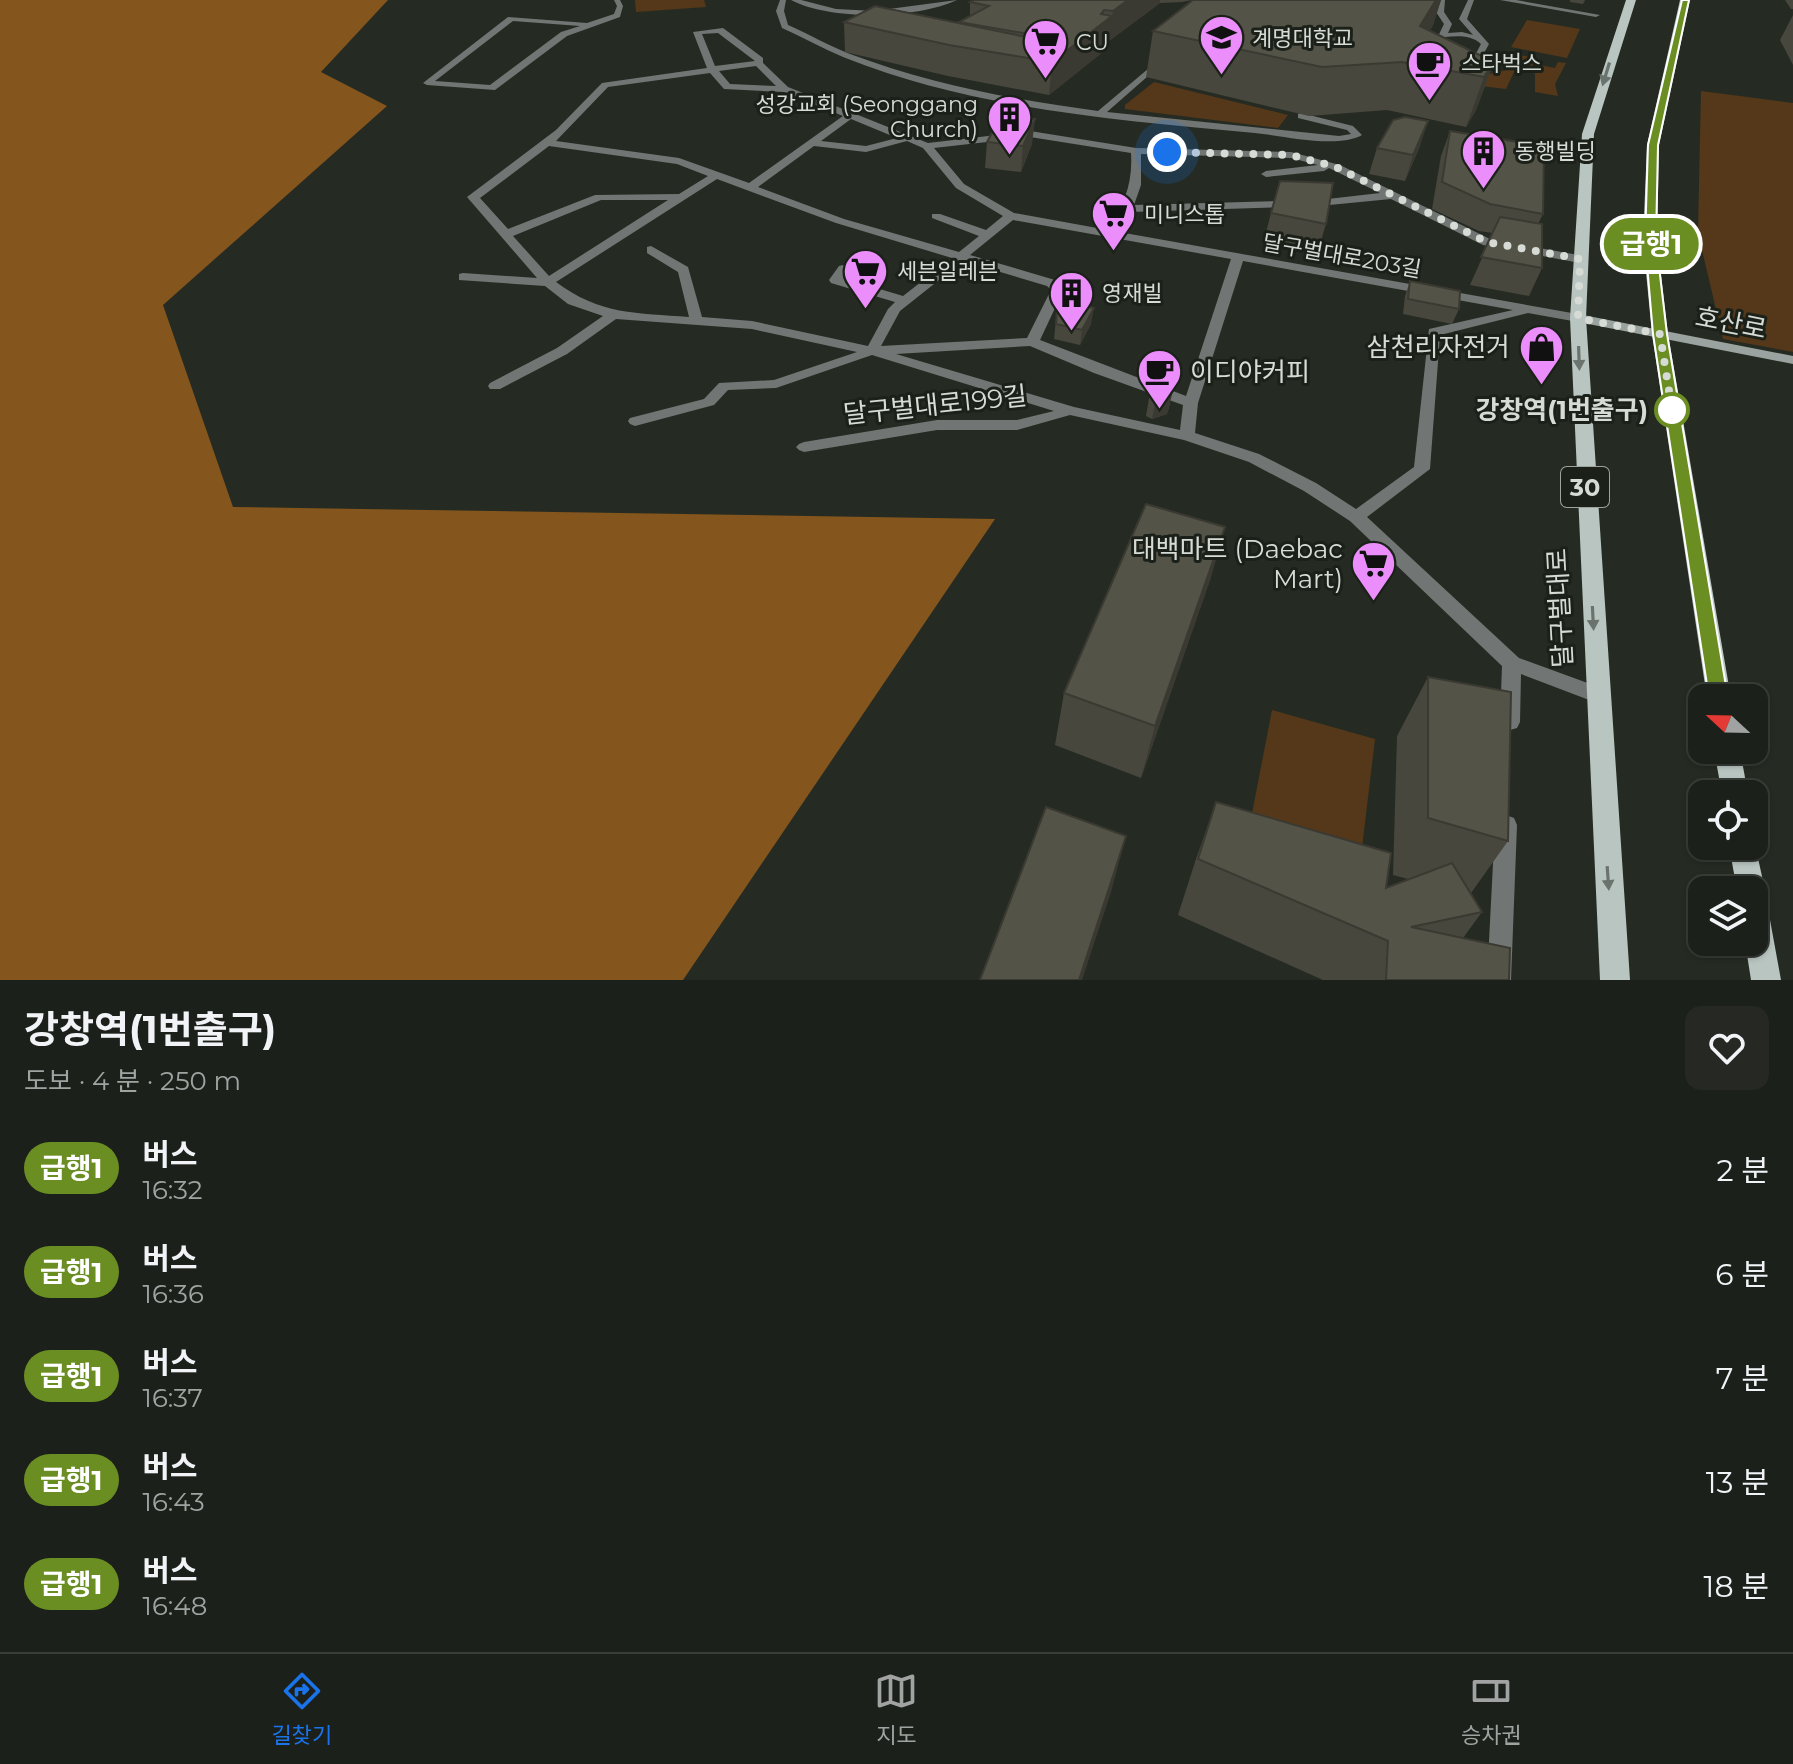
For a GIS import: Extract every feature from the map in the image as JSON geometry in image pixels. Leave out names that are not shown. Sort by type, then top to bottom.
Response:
[{"type":"main road","name":"달구벌대로","points":[[1615,980],[1578,318],[1588,134],[1631,0]]},
{"type":"main road","points":[[1685,0],[1653,145],[1650,241],[1660,334],[1717,684]]},
{"type":"main road","points":[[1762,956],[1766,980]]},
{"type":"street","points":[[785,89],[758,63],[760,60],[720,30],[697,32],[702,53],[727,87],[785,89],[927,146],[1030,134],[1136,151],[1291,155],[1336,167],[1396,194],[1487,242],[1580,259]]},
{"type":"street","name":"달구벌대로199길","points":[[758,63],[605,85],[580,117],[550,143],[473,197],[548,282],[573,301],[613,315],[752,325],[872,351],[1071,411],[1187,436],[1254,458],[1310,487],[1356,517],[1512,663],[1597,695]]},
{"type":"street","points":[[749,188],[849,116]]},
{"type":"street","points":[[811,143],[866,149],[904,139]]},
{"type":"street","points":[[550,143],[679,161],[840,221],[964,256]]},
{"type":"street","name":"달구벌대로203길","points":[[927,146],[960,186],[1011,216],[1660,334]]},
{"type":"street","points":[[1112,233],[1128,209],[1139,176],[1136,151]]},
{"type":"street","points":[[1266,174],[1336,167]]},
{"type":"street","points":[[463,277],[548,282],[718,174]]},
{"type":"street","points":[[1128,209],[1319,203],[1396,194]]},
{"type":"street","points":[[507,234],[599,197],[681,197]]},
{"type":"street","points":[[936,216],[987,235]]},
{"type":"street","points":[[872,351],[895,309],[1011,216]]},
{"type":"street","points":[[651,250],[684,270],[697,322]]},
{"type":"street","name":"달구벌대로199길","points":[[964,256],[1051,283],[1058,289],[1032,342]]},
{"type":"street","points":[[1187,436],[1191,403],[1238,258]]},
{"type":"street","points":[[843,269],[835,280],[905,301]]},
{"type":"street","points":[[1356,517],[1422,469],[1434,332],[1531,310]]},
{"type":"street","points":[[495,386],[562,351],[613,315]]},
{"type":"street","name":"호산로","points":[[1660,334],[1793,360]]},
{"type":"street","name":"달구벌대로199길","points":[[635,421],[709,402],[724,386],[776,384],[872,351],[1032,342],[1191,403]]},
{"type":"street","name":"달구벌대로199길","points":[[804,447],[937,425],[1017,425],[1071,411]]},
{"type":"street","points":[[1509,742],[1512,663]]},
{"type":"street","points":[[1499,980],[1506,806]]},
{"type":"lane","points":[[584,24],[511,19],[427,83],[492,88],[564,34],[584,24],[617,15],[620,6],[617,0]]},
{"type":"lane","points":[[783,0],[780,11],[785,26],[827,48],[867,64],[976,91],[1101,113],[1339,139],[1358,135],[1350,128],[1301,116]]},
{"type":"lane","points":[[794,0],[831,12],[869,14],[895,13],[954,0]]},
{"type":"lane","points":[[1435,64],[1431,59],[1448,24],[1440,12],[1442,0]]},
{"type":"lane","points":[[1458,69],[1474,64],[1484,47],[1483,40],[1463,19],[1471,0]]},
{"type":"lane","points":[[1503,0],[1596,15]]},
{"type":"lane","points":[[1444,35],[1470,35],[1483,40]]},
{"type":"lane","points":[[1101,113],[1174,49]]},
{"type":"shaded area","points":[[0,0],[388,0],[321,72],[387,106],[163,305],[233,507],[995,519],[683,980],[0,980]]},
{"type":"shaded area","points":[[635,0],[704,0],[706,7],[636,12]]},
{"type":"shaded area","points":[[1527,20],[1580,29],[1567,58],[1511,47]]},
{"type":"shaded area","points":[[1514,54],[1536,58],[1534,64],[1555,68],[1558,62],[1566,63],[1555,84],[1558,96],[1535,92],[1535,74],[1529,69],[1515,70],[1506,89],[1481,86],[1484,75],[1507,70]]},
{"type":"shaded area","points":[[1154,82],[1288,115],[1278,128],[1125,109],[1125,105]]},
{"type":"shaded area","points":[[1701,91],[1793,103],[1793,352],[1723,339],[1698,233]]},
{"type":"shaded area","points":[[1272,710],[1375,739],[1356,898],[1243,860]]},
{"type":"building","points":[[1128,0],[1113,11],[1104,10],[1101,14],[1112,16],[1052,62],[949,45],[844,22],[875,6],[1036,39],[1040,36],[959,22],[989,6],[970,2]]},
{"type":"building","points":[[1193,0],[1436,0],[1420,26],[1494,62],[1484,77],[1402,62],[1322,67],[1153,31]]},
{"type":"building","points":[[1001,116],[1035,119],[1023,146],[987,142]]},
{"type":"building","points":[[1405,117],[1428,121],[1413,155],[1377,148],[1393,120]]},
{"type":"building","points":[[1450,131],[1544,146],[1543,214],[1490,204],[1442,182]]},
{"type":"building","points":[[1280,181],[1333,183],[1326,224],[1271,213]]},
{"type":"building","points":[[1500,217],[1542,224],[1542,268],[1481,257]]},
{"type":"building","points":[[1410,281],[1460,291],[1459,309],[1408,299]]},
{"type":"building","points":[[1062,302],[1094,308],[1082,330],[1056,324],[1057,310]]},
{"type":"building","points":[[1160,368],[1177,375],[1174,384],[1158,389],[1151,387]]},
{"type":"building","points":[[1146,504],[1225,527],[1155,726],[1064,693]]},
{"type":"building","points":[[1428,677],[1511,692],[1508,841],[1428,818]]},
{"type":"building","points":[[1216,802],[1391,853],[1386,888],[1452,863],[1482,912],[1411,927],[1510,948],[1509,980],[1386,980],[1388,941],[1198,859]]},
{"type":"building","points":[[1046,807],[1126,836],[1079,980],[980,980]]},
{"type":"bus line","name":"급행1","points":[[1685,0],[1653,145],[1650,241],[1660,334],[1717,684]]},
{"type":"place","name":"계명대학교","points":[[1221,77]]},
{"type":"place","name":"CU","points":[[1045,81]]},
{"type":"place","name":"스타벅스","points":[[1430,102]]},
{"type":"place","name":"성강교회 (Seonggang Church)","points":[[1009,156]]},
{"type":"place","name":"동행빌딩","points":[[1484,190]]},
{"type":"place","name":"미니스톱","points":[[1113,253]]},
{"type":"place","name":"세븐일레븐","points":[[866,310]]},
{"type":"place","name":"영재빌","points":[[1071,332]]},
{"type":"place","name":"삼천리자전거","points":[[1541,386]]},
{"type":"place","name":"강창역(1번출구)","points":[[1672,410]]},
{"type":"place","name":"이디야커피","points":[[1159,411]]},
{"type":"place","name":"대백마트 (Daebac Mart)","points":[[1374,603]]},
{"type":"route","points":[[1167,152],[1291,155],[1336,167],[1396,194],[1487,242],[1580,259],[1578,318],[1660,334],[1672,410]]}]
